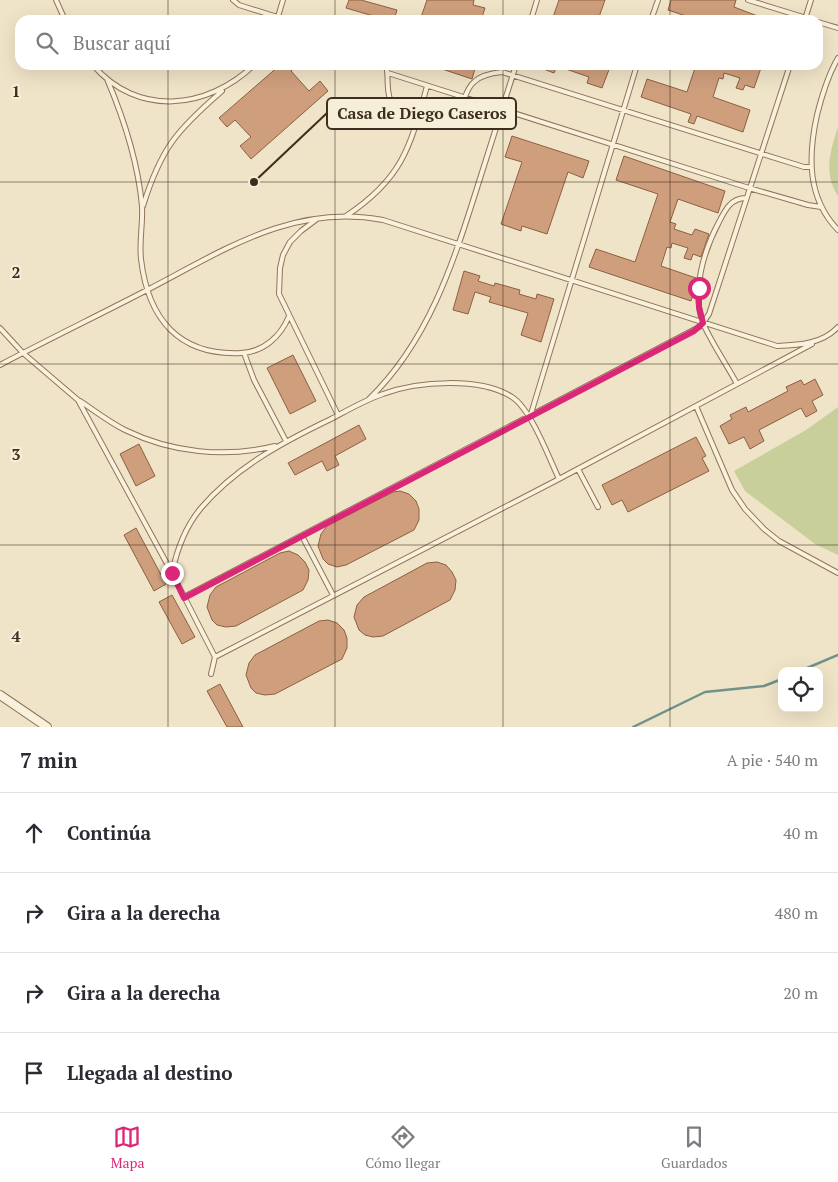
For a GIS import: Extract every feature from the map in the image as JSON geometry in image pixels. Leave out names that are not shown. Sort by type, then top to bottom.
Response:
[{"type":"street","points":[[0,695],[47,727]]},
{"type":"lane","points":[[56,0],[63,15]]},
{"type":"lane","points":[[233,0],[270,15]]},
{"type":"lane","points":[[279,15],[283,0]]},
{"type":"lane","points":[[533,15],[538,0]]},
{"type":"lane","points":[[654,15],[658,0]]},
{"type":"lane","points":[[748,0],[793,15]]},
{"type":"lane","points":[[806,15],[811,0]]},
{"type":"lane","points":[[823,24],[838,28]]},
{"type":"lane","points":[[838,58],[820,105],[812,145],[811,167],[815,193],[830,222],[838,230]]},
{"type":"lane","points":[[98,70],[106,79],[130,93],[159,101],[176,102],[204,96],[229,84]]},
{"type":"lane","points":[[142,208],[151,180],[167,147],[186,123],[247,70]]},
{"type":"lane","points":[[387,70],[388,90],[395,109],[416,125],[431,126],[445,123],[460,111],[470,86],[488,74],[502,72],[804,167],[811,167]]},
{"type":"lane","points":[[368,400],[378,391],[408,352],[434,308],[459,245],[514,70]]},
{"type":"lane","points":[[530,417],[570,280],[635,70]]},
{"type":"lane","points":[[184,598],[694,331],[709,314],[788,70]]},
{"type":"lane","points":[[388,73],[749,188],[821,207]]},
{"type":"lane","points":[[106,79],[117,102],[129,137],[142,208],[141,258],[147,290],[160,318],[178,338],[202,349],[217,352],[244,353],[260,349],[273,340],[289,316]]},
{"type":"lane","points":[[346,216],[368,201],[393,173],[411,142],[427,86]]},
{"type":"lane","points":[[737,384],[703,323],[699,307],[699,288],[705,255],[711,237],[729,205],[737,199],[746,198]]},
{"type":"lane","points":[[0,365],[250,237],[280,226],[319,218],[346,216],[383,220],[777,346],[795,346],[816,342]]},
{"type":"lane","points":[[319,218],[301,230],[290,242],[283,255],[280,268],[279,294],[338,415]]},
{"type":"lane","points":[[214,657],[578,469],[816,342],[838,327]]},
{"type":"lane","points":[[0,328],[23,353],[78,400],[116,425],[145,439],[164,446],[187,450],[225,452],[253,451],[279,445]]},
{"type":"lane","points":[[244,353],[254,380],[286,441]]},
{"type":"lane","points":[[172,573],[183,536],[200,509],[239,472],[286,441],[368,400],[384,394],[418,386],[450,384],[472,385],[501,392],[519,402],[530,417],[559,479]]},
{"type":"lane","points":[[78,400],[172,573],[214,657],[211,674]]},
{"type":"lane","points":[[696,406],[732,490],[745,509],[764,529],[779,540],[838,574]]},
{"type":"lane","points":[[578,469],[598,507]]},
{"type":"lane","points":[[302,536],[333,595]]},
{"type":"green space","points":[[838,127],[838,196],[833,187],[829,162]]},
{"type":"green space","points":[[838,407],[838,555],[815,544],[745,491],[734,471],[806,430]]},
{"type":"building","points":[[349,0],[361,0],[397,10],[396,15],[370,15],[346,8]]},
{"type":"building","points":[[427,0],[474,0],[473,5],[485,8],[483,15],[422,15]]},
{"type":"building","points":[[559,0],[605,0],[600,15],[554,15]]},
{"type":"building","points":[[671,0],[736,0],[734,7],[755,15],[683,15],[668,10]]},
{"type":"building","points":[[274,70],[292,70],[291,71],[309,91],[320,81],[328,91],[251,159],[240,146],[251,137],[235,120],[227,127],[219,118]]},
{"type":"building","points":[[445,70],[475,70],[472,79]]},
{"type":"building","points":[[569,70],[609,70],[602,88],[587,83],[589,77]]},
{"type":"building","points":[[694,70],[760,70],[754,88],[745,85],[743,90],[736,88],[740,78],[724,73],[723,79],[719,78],[713,97],[750,110],[743,132],[697,116],[694,124],[688,122],[691,114],[641,97],[647,79],[687,92]]},
{"type":"building","points":[[512,136],[589,161],[583,178],[568,172],[547,234],[522,226],[521,231],[501,224],[522,162],[505,157]]},
{"type":"building","points":[[624,156],[725,191],[718,213],[678,199],[670,222],[676,224],[674,229],[692,235],[695,229],[709,234],[701,257],[693,254],[691,260],[684,258],[688,248],[672,243],[671,248],[667,247],[661,266],[696,278],[691,301],[589,267],[596,249],[635,262],[658,194],[616,180]]},
{"type":"building","points":[[464,271],[480,276],[478,281],[494,286],[495,283],[520,290],[519,294],[536,299],[537,294],[554,299],[541,342],[521,335],[528,313],[489,302],[491,297],[475,292],[468,314],[453,310]]},
{"type":"building","points":[[293,355],[316,401],[290,414],[267,368]]},
{"type":"building","points":[[815,379],[823,395],[812,401],[817,411],[806,417],[801,408],[759,430],[764,441],[750,449],[744,437],[729,444],[720,426],[732,419],[730,415],[746,407],[748,412],[788,391],[786,387],[801,380],[804,385]]},
{"type":"building","points":[[359,425],[366,439],[335,456],[339,465],[327,471],[322,461],[295,475],[288,463]]},
{"type":"building","points":[[696,437],[706,456],[702,458],[709,471],[628,512],[622,500],[612,505],[602,485]]},
{"type":"building","points":[[139,444],[155,476],[136,486],[120,454]]},
{"type":"building","points":[[400,491],[409,494],[416,501],[419,509],[419,520],[414,530],[346,565],[337,567],[328,564],[323,559],[318,546],[321,534],[327,526],[393,492]]},
{"type":"building","points":[[136,528],[166,584],[154,591],[124,535]]},
{"type":"building","points":[[289,551],[298,555],[305,562],[309,570],[308,580],[303,590],[236,626],[226,627],[217,625],[212,620],[207,607],[210,595],[216,587],[280,553]]},
{"type":"building","points":[[437,562],[446,565],[456,580],[455,590],[450,600],[383,636],[373,637],[365,635],[359,630],[354,617],[357,605],[364,597],[427,563]]},
{"type":"building","points":[[172,595],[195,637],[182,644],[159,602]]},
{"type":"building","points":[[328,620],[337,623],[344,630],[347,638],[347,648],[342,659],[275,694],[265,695],[256,693],[251,688],[246,675],[249,663],[255,655],[319,621]]},
{"type":"building","points":[[220,684],[243,727],[227,727],[207,691]]},
{"type":"waterway","points":[[810,667],[838,655]]},
{"type":"waterway","points":[[633,727],[705,692],[764,686],[778,681]]},
{"type":"place","name":"Casa de Diego Caseros","points":[[254,182]]},
{"type":"route","points":[[172,573],[184,598],[694,331],[703,323],[699,307],[699,288]]}]
